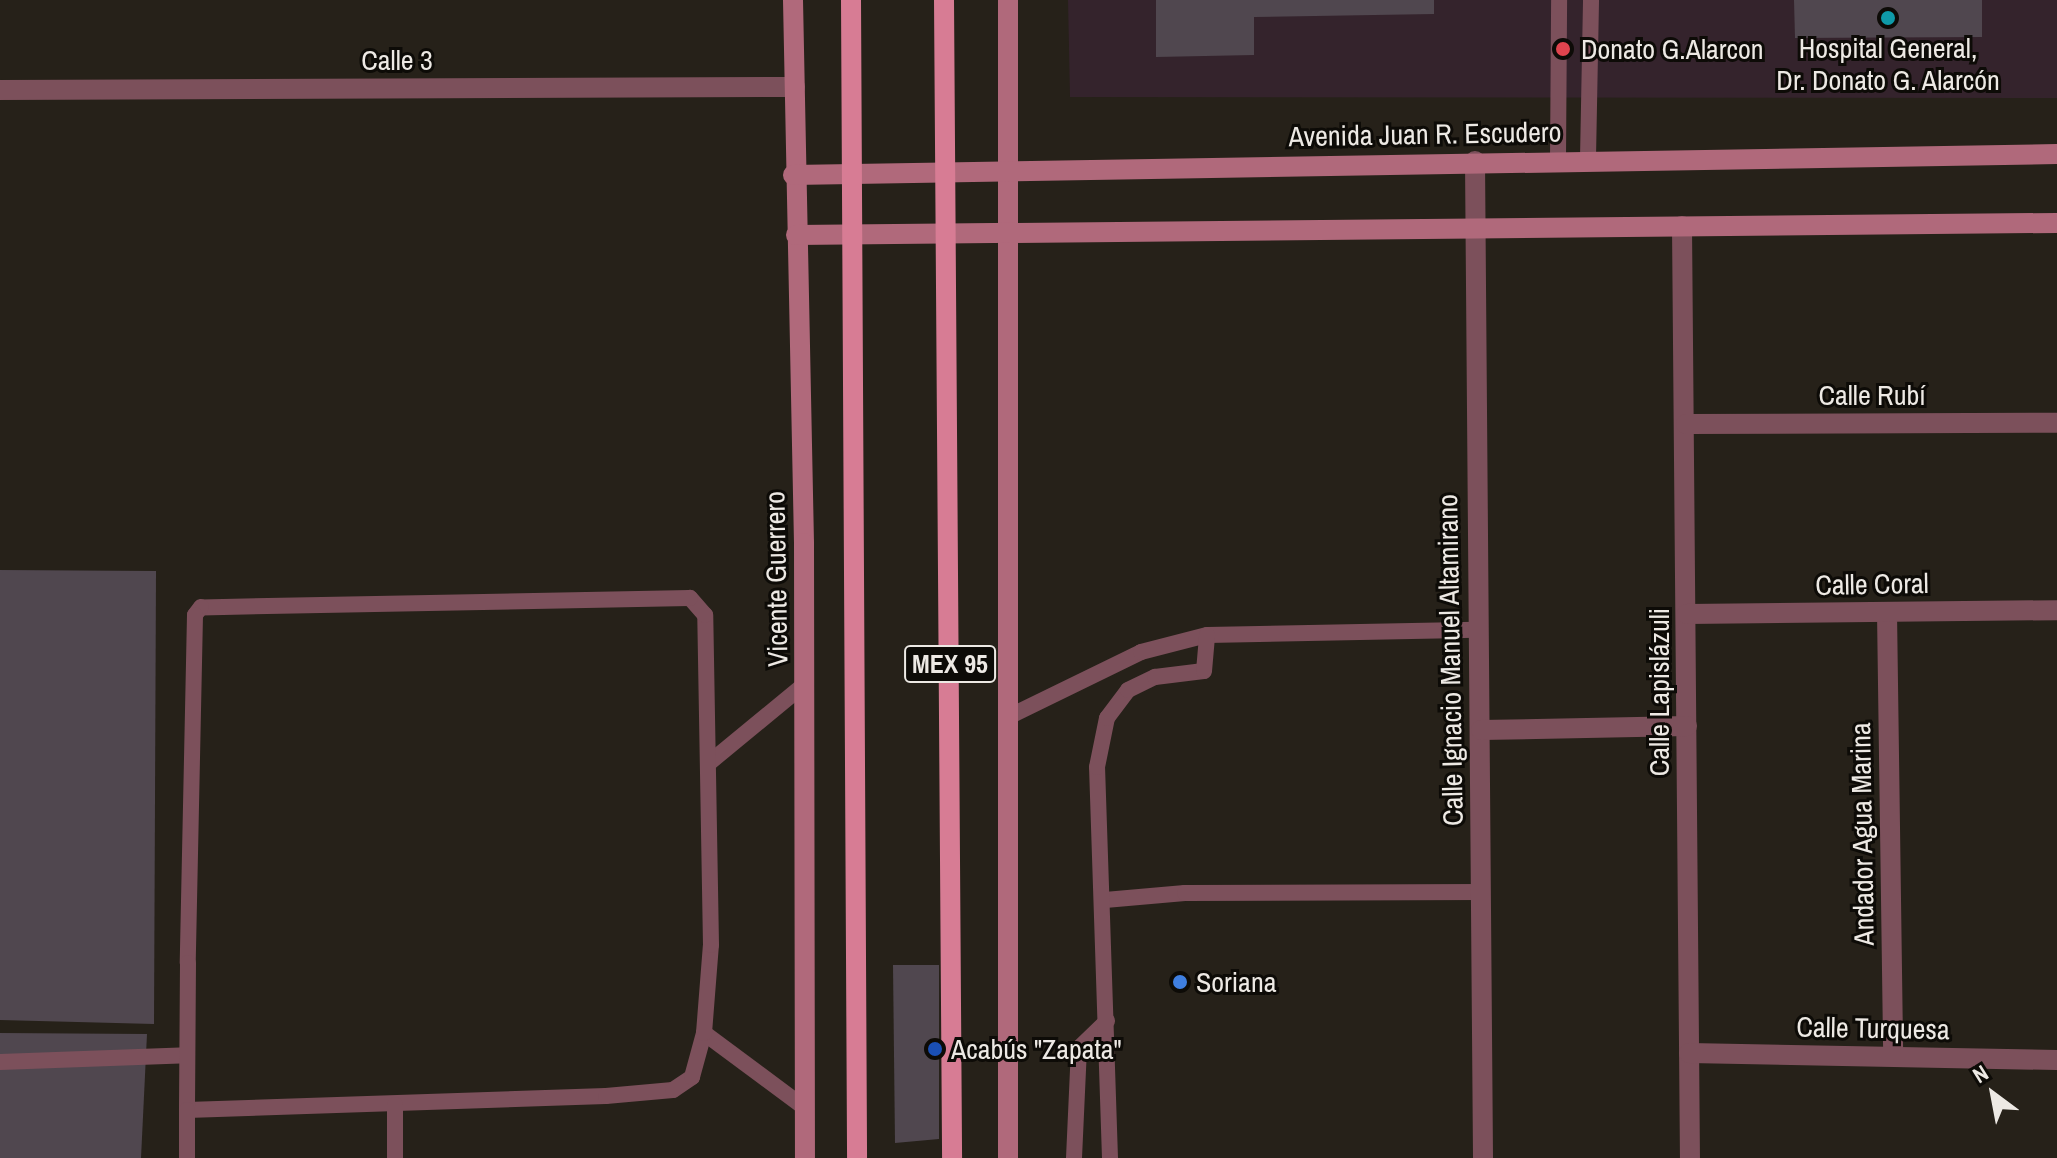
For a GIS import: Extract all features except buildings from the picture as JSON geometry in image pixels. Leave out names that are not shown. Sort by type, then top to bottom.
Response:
[{"type":"main road","name":"Vicente Guerrero","points":[[793,0],[793,175],[805,684],[805,1158]]},
{"type":"main road","points":[[851,0],[857,1158]]},
{"type":"main road","name":"MEX 95","points":[[944,0],[952,1158]]},
{"type":"main road","points":[[1008,0],[1008,1158]]},
{"type":"main road","name":"Avenida Juan R. Escudero","points":[[793,175],[1588,158],[2057,154]]},
{"type":"main road","points":[[796,235],[2057,223]]},
{"type":"street","name":"Calle 3","points":[[0,90],[795,87]]},
{"type":"street","name":"Calle Ignacio Manuel Altamirano","points":[[1475,161],[1472,227],[1476,630],[1481,730],[1483,1158]]},
{"type":"street","name":"Calle Lapislázuli","points":[[1682,226],[1690,1158]]},
{"type":"street","name":"Calle Rubí","points":[[1686,424],[2057,423]]},
{"type":"street","name":"Calle Coral","points":[[1687,614],[2057,610]]},
{"type":"street","name":"Andador Agua Marina","points":[[1887,612],[1893,1056]]},
{"type":"street","points":[[1481,730],[1687,726]]},
{"type":"street","name":"Calle Turquesa","points":[[1689,1053],[2057,1060]]},
{"type":"lane","points":[[1558,159],[1559,0]]},
{"type":"lane","points":[[1588,158],[1591,0]]},
{"type":"lane","points":[[187,1110],[395,1105],[673,1090],[692,1077],[704,1033],[711,945],[705,615],[690,598],[201,607],[195,615],[187,1055],[187,1110],[187,1158]]},
{"type":"lane","points":[[1008,717],[1141,652],[1207,635],[1476,630]]},
{"type":"lane","points":[[1110,1158],[1105,900],[1097,767],[1107,718],[1128,690],[1155,677],[1204,671],[1207,635]]},
{"type":"lane","points":[[709,763],[805,684]]},
{"type":"lane","points":[[1105,900],[1185,893],[1481,892]]},
{"type":"lane","points":[[1074,1158],[1079,1048],[1107,1021]]},
{"type":"lane","points":[[704,1033],[805,1108]]},
{"type":"lane","points":[[0,1062],[187,1055]]},
{"type":"lane","points":[[395,1105],[395,1158]]},
{"type":"shaded area","name":"Donato G.Alarcon","points":[[1068,0],[2057,0],[2057,98],[1070,97]]},
{"type":"place","name":"Hospital General, Dr. Donato G. Alarcón","points":[[1888,18]]},
{"type":"place","name":"Donato G.Alarcon","points":[[1563,49]]},
{"type":"place","name":"Soriana","points":[[1180,982]]},
{"type":"place","name":"Acabús \"Zapata\"","points":[[935,1049]]}]
